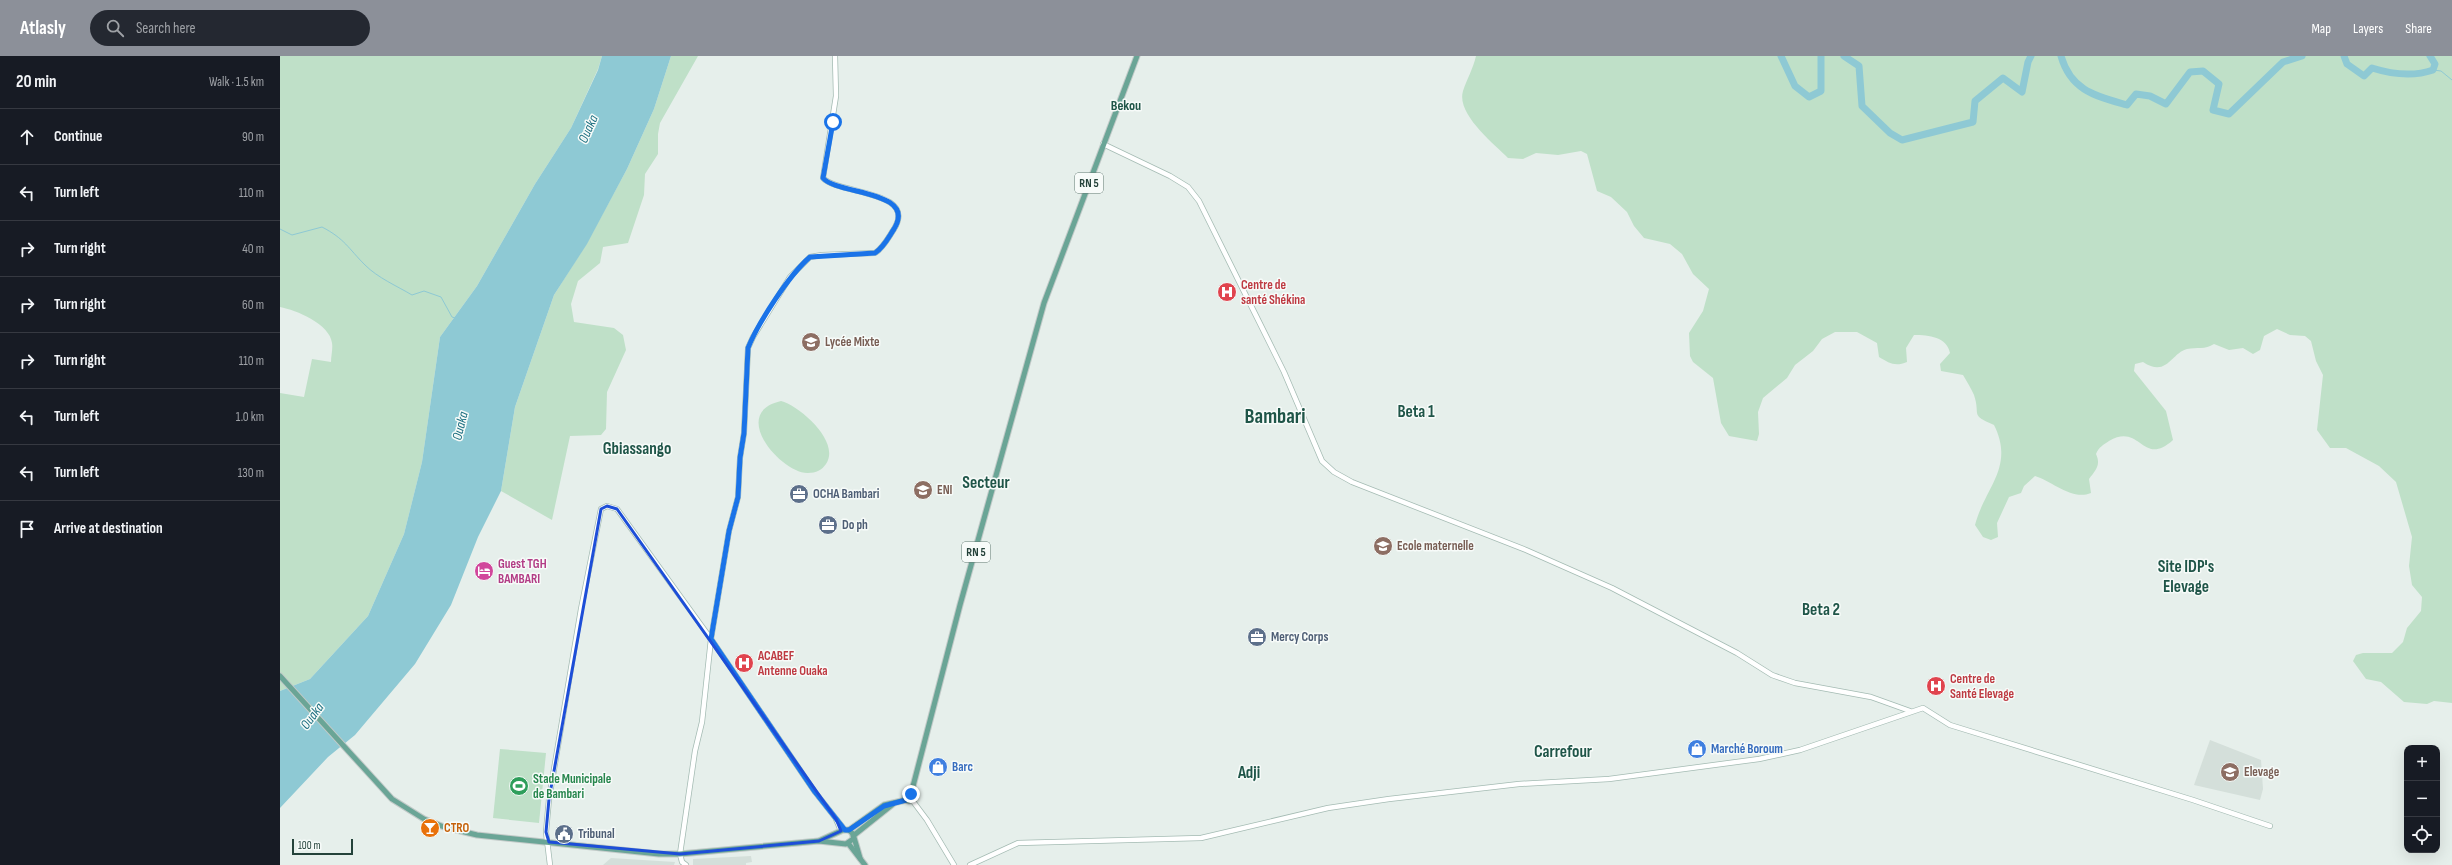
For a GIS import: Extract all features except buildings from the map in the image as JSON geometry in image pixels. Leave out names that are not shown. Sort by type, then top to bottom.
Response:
[{"type":"main road","name":"RN 5","points":[[912,800],[911,794],[956,618],[1044,303],[1137,56]]},
{"type":"main road","points":[[280,676],[353,758],[392,799],[424,819],[444,827],[477,835],[549,842],[582,847],[680,854],[819,841],[846,843],[875,815]]},
{"type":"main road","name":"RN 5","points":[[906,800],[905,795],[911,794]]},
{"type":"main road","points":[[819,841],[844,831],[894,804],[906,800],[912,800]]},
{"type":"main road","points":[[844,831],[853,837],[860,858]]},
{"type":"main road","points":[[844,831],[839,838],[846,843],[865,865]]},
{"type":"street","points":[[686,865],[682,862],[680,854],[695,751],[702,722],[711,639],[729,531],[738,497],[740,458],[744,433],[748,348],[753,337],[790,277],[810,257],[875,253],[882,248],[897,223],[897,212],[888,200],[838,187],[823,178],[836,96],[835,56]]},
{"type":"street","points":[[1103,144],[1170,176],[1188,187],[1199,201],[1284,372],[1322,461],[1327,467],[1352,482],[1513,545],[1612,588],[1737,653],[1772,675],[1795,683],[1871,697],[1910,711]]},
{"type":"street","points":[[550,865],[549,842],[546,832],[549,799],[581,609],[601,509],[607,506],[618,509],[711,639],[815,792],[844,831]]},
{"type":"street","points":[[970,865],[1018,843],[1202,838],[1328,808],[1389,799],[1519,784],[1609,779],[1759,759],[1800,750],[1853,733],[1910,711],[1923,708],[1950,725],[2193,800],[2270,826]]},
{"type":"street","points":[[912,800],[927,820],[954,865]]},
{"type":"highlighted area","points":[[607,506],[617,509],[836,819],[841,831],[819,841],[680,854],[549,842],[546,832],[549,799],[601,509]]},
{"type":"shaded area","name":"Elevage","points":[[2210,740],[2261,760],[2263,789],[2260,800],[2194,785]]},
{"type":"shaded area","points":[[751,856],[752,862],[746,863],[746,865],[693,865],[693,859]]},
{"type":"shaded area","points":[[611,858],[675,862],[674,865],[603,865]]},
{"type":"green space","points":[[280,56],[602,56],[598,69],[571,128],[535,184],[477,286],[440,337],[422,462],[404,534],[368,616],[310,679],[280,691],[280,393],[304,397],[312,359],[331,362],[332,343],[330,336],[319,324],[295,311],[280,307]]},
{"type":"green space","points":[[671,56],[698,56],[660,123],[658,134],[658,154],[645,174],[644,195],[628,243],[603,247],[600,263],[578,281],[571,304],[574,322],[614,328],[623,335],[626,350],[607,392],[606,429],[601,435],[570,436],[552,520],[501,491],[515,407],[554,295],[587,243],[627,169],[654,109]]},
{"type":"green space","points":[[1476,56],[2452,56],[2452,703],[2434,701],[2427,704],[2404,702],[2381,682],[2366,679],[2353,661],[2356,655],[2363,653],[2392,653],[2403,642],[2407,628],[2421,611],[2422,597],[2412,585],[2409,566],[2412,537],[2396,482],[2379,466],[2346,448],[2330,448],[2317,430],[2323,375],[2316,361],[2311,341],[2305,336],[2290,335],[2277,329],[2264,336],[2260,350],[2253,354],[2243,348],[2229,350],[2214,344],[2204,348],[2187,349],[2182,351],[2163,366],[2151,366],[2143,362],[2135,364],[2134,371],[2166,411],[2173,440],[2163,447],[2154,449],[2148,448],[2128,437],[2120,437],[2109,441],[2100,448],[2096,454],[2098,464],[2096,470],[2089,479],[2091,493],[2084,495],[2069,492],[2035,476],[2024,486],[2021,493],[2009,497],[1997,523],[1998,537],[1991,540],[1983,537],[1975,525],[2000,465],[2000,440],[1994,425],[1981,419],[1977,414],[1974,395],[1963,375],[1941,371],[1940,364],[1950,353],[1945,343],[1931,336],[1914,335],[1906,348],[1907,362],[1896,364],[1889,363],[1879,357],[1877,343],[1857,332],[1835,332],[1822,339],[1813,351],[1795,365],[1787,378],[1763,398],[1758,412],[1759,434],[1757,441],[1729,436],[1721,423],[1713,378],[1693,362],[1690,356],[1689,333],[1703,311],[1709,289],[1693,274],[1682,254],[1670,244],[1644,238],[1634,226],[1627,212],[1611,197],[1597,191],[1587,154],[1581,151],[1558,155],[1536,153],[1523,159],[1508,158],[1486,137],[1470,119],[1462,100],[1463,91]]},
{"type":"green space","points":[[781,401],[789,404],[808,417],[823,436],[828,446],[829,455],[826,464],[818,471],[808,473],[797,471],[785,464],[774,454],[765,442],[759,429],[759,417],[766,408]]},
{"type":"green space","name":"Stade Municipale de Bambari","points":[[500,749],[546,753],[539,823],[493,818]]},
{"type":"water","name":"Ouaka","points":[[602,56],[671,56],[654,109],[627,169],[587,244],[554,295],[515,407],[501,491],[478,537],[451,605],[415,664],[355,735],[328,757],[280,808],[280,691],[310,679],[368,616],[404,534],[422,462],[440,337],[477,286],[535,184],[571,128],[598,70]]},
{"type":"waterway","points":[[1781,56],[1795,86],[1809,97],[1821,91],[1821,56]]},
{"type":"waterway","points":[[1844,56],[1859,66],[1862,106],[1890,133],[1902,140],[1973,122],[1975,101],[2003,78],[2022,92],[2028,62],[2031,56]]},
{"type":"waterway","points":[[2061,56],[2065,68],[2078,85],[2095,95],[2127,105],[2136,94],[2150,96],[2166,104],[2190,72],[2203,71],[2219,84],[2213,110],[2229,114],[2283,62],[2302,56]]},
{"type":"waterway","points":[[2344,56],[2347,64],[2364,76],[2372,68],[2402,74],[2433,70],[2435,64],[2430,56]]},
{"type":"waterway","points":[[2433,70],[2441,71],[2452,80]]},
{"type":"waterway","points":[[280,229],[292,235],[322,227],[330,231],[346,244],[370,270],[388,282],[412,295],[424,291],[441,297],[452,317],[455,318]]},
{"type":"place","name":"Centre de santé Shékina","points":[[1227,292]]},
{"type":"place","name":"Lycée Mixte","points":[[811,342]]},
{"type":"place","name":"ENI","points":[[923,490]]},
{"type":"place","name":"OCHA Bambari","points":[[799,494]]},
{"type":"place","name":"Do ph","points":[[828,525]]},
{"type":"place","name":"Ecole maternelle","points":[[1383,546]]},
{"type":"place","name":"Guest TGH BAMBARI","points":[[484,571]]},
{"type":"place","name":"Mercy Corps","points":[[1257,637]]},
{"type":"place","name":"ACABEF Antenne Ouaka","points":[[744,663]]},
{"type":"place","name":"Centre de Santé Elevage","points":[[1936,686]]},
{"type":"place","name":"Marché Boroum","points":[[1697,749]]},
{"type":"place","name":"Barc","points":[[938,767]]},
{"type":"place","name":"Elevage","points":[[2230,772]]},
{"type":"place","name":"Stade Municipale de Bambari","points":[[519,786]]},
{"type":"place","name":"CTRO","points":[[430,828]]},
{"type":"place","name":"Tribunal","points":[[564,834]]},
{"type":"district","name":"Bekou","points":[[1126,105]]},
{"type":"district","name":"Beta 1","points":[[1416,412]]},
{"type":"district","name":"Bambari","points":[[1275,416]]},
{"type":"district","name":"Gbiassango","points":[[637,449]]},
{"type":"district","name":"Secteur","points":[[986,483]]},
{"type":"district","name":"Site IDP's Elevage","points":[[2186,577]]},
{"type":"district","name":"Beta 2","points":[[1821,610]]},
{"type":"district","name":"Carrefour","points":[[1563,752]]},
{"type":"district","name":"Adji","points":[[1249,773]]},
{"type":"route","points":[[833,122],[828,151],[822,171],[823,178],[826,182],[838,187],[880,196],[888,200],[897,212],[897,223],[882,248],[875,253],[822,255],[810,257],[790,277],[753,337],[748,348],[744,433],[740,458],[738,497],[729,531],[711,639],[734,675],[815,792],[836,819],[842,823],[845,830],[849,830],[884,806],[906,800],[905,795],[911,794]]}]
